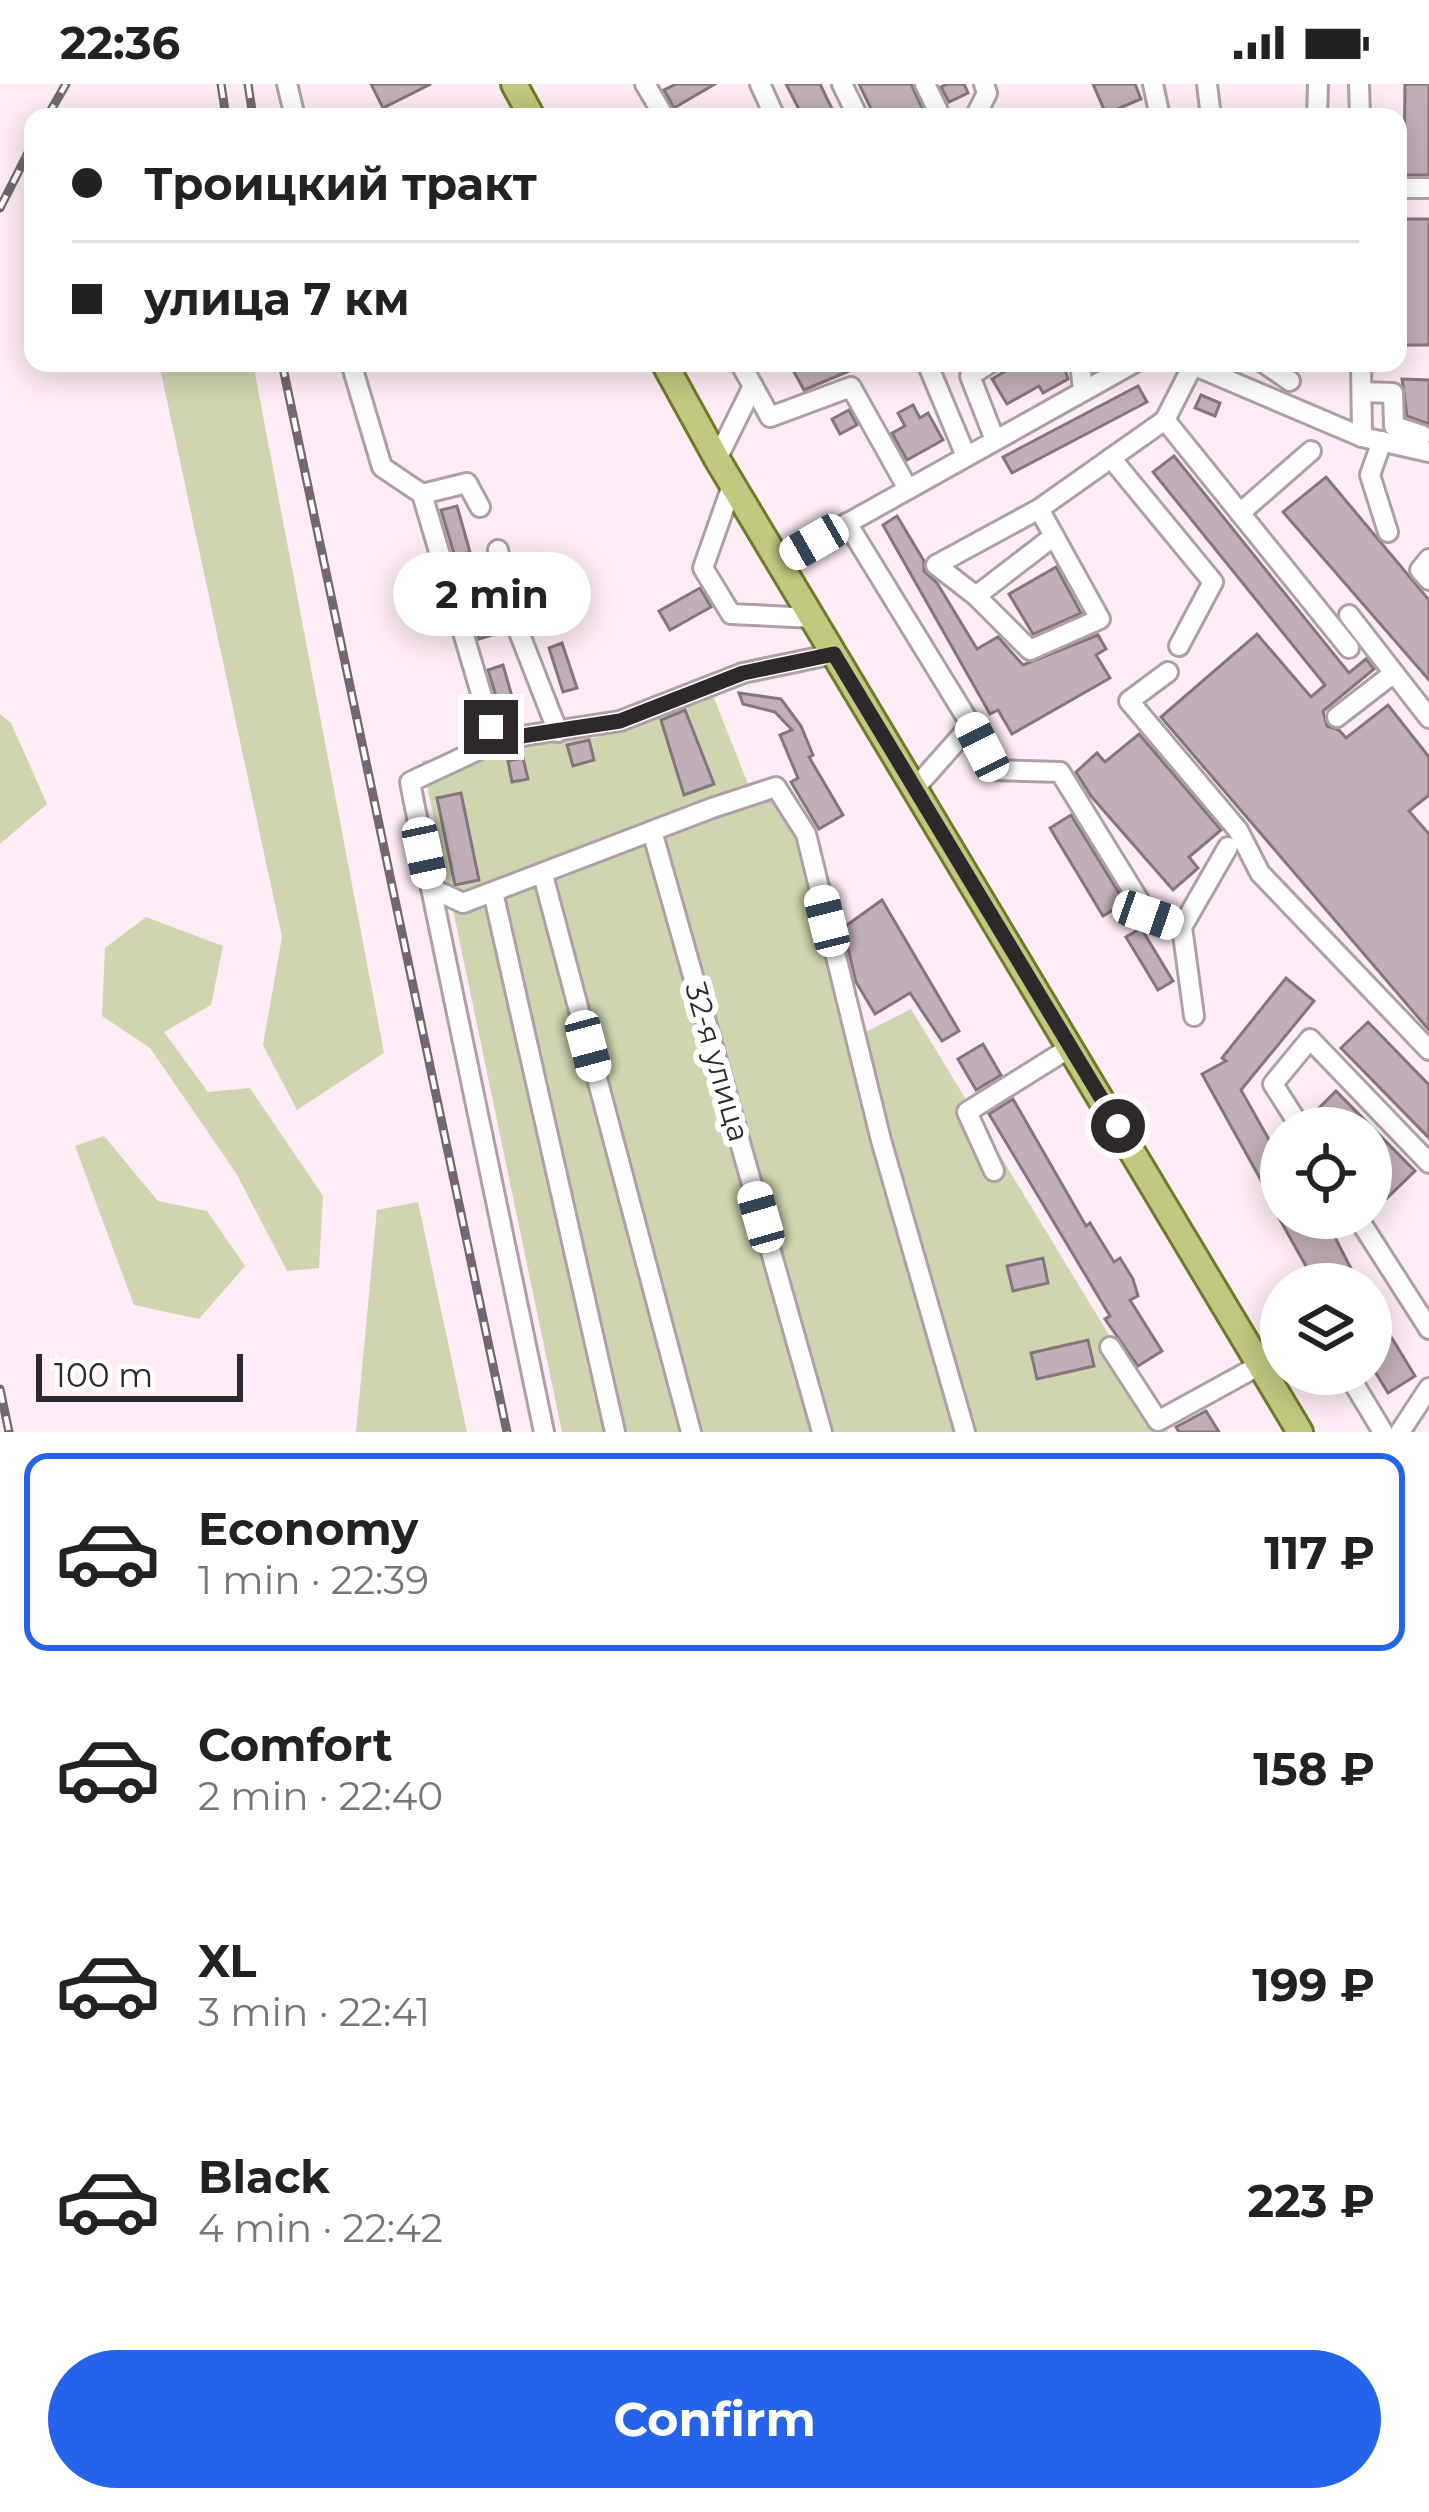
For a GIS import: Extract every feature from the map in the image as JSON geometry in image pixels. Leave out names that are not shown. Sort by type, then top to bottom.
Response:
[{"type":"main road","points":[[669,372],[1260,1365]]},
{"type":"main road","points":[[1278,1395],[1300,1432]]},
{"type":"street","points":[[354,372],[382,467],[422,494],[491,727],[502,739]]},
{"type":"street","points":[[745,372],[770,417],[850,388],[908,489]]},
{"type":"street","points":[[930,372],[966,457]]},
{"type":"street","points":[[976,372],[970,376],[995,440]]},
{"type":"street","points":[[1081,372],[1083,390]]},
{"type":"street","points":[[780,561],[1117,372]]},
{"type":"street","points":[[1039,509],[1100,619],[1030,650],[976,596],[936,565],[1039,509],[1165,420],[1186,372]]},
{"type":"street","points":[[1209,372],[1372,439],[1425,443]]},
{"type":"street","points":[[1277,372],[1290,381]]},
{"type":"street","points":[[1361,372],[1372,439],[1370,475],[1388,532]]},
{"type":"street","points":[[717,459],[753,386]]},
{"type":"street","points":[[1362,392],[1393,393],[1394,427],[1425,443]]},
{"type":"street","points":[[1165,420],[1349,648]]},
{"type":"street","points":[[1240,513],[1311,451]]},
{"type":"street","points":[[1111,458],[1213,582],[1179,646]]},
{"type":"street","points":[[734,482],[704,568],[730,614],[813,618]]},
{"type":"street","points":[[422,494],[467,483],[480,507]]},
{"type":"street","points":[[847,523],[994,770],[1060,772],[1148,915],[1181,927]]},
{"type":"street","points":[[976,596],[1054,536]]},
{"type":"street","points":[[498,550],[514,622],[558,732]]},
{"type":"street","points":[[1429,560],[1420,570],[1429,580]]},
{"type":"street","points":[[1348,614],[1429,718]]},
{"type":"street","points":[[544,1432],[410,782],[502,739],[620,721],[743,673],[834,654]]},
{"type":"street","points":[[1168,672],[1130,701],[1238,830],[1260,873],[1429,1050]]},
{"type":"street","points":[[1337,717],[1394,673]]},
{"type":"street","points":[[916,787],[970,724]]},
{"type":"street","points":[[431,888],[463,904],[776,787],[806,834],[880,1140],[965,1432]]},
{"type":"street","name":"32-я улица","points":[[652,831],[822,1432]]},
{"type":"street","points":[[1194,1016],[1181,927],[1228,847]]},
{"type":"street","points":[[543,874],[691,1432]]},
{"type":"street","points":[[493,892],[615,1432]]},
{"type":"street","points":[[1288,1107],[1273,1084],[1310,1039],[1375,1107]]},
{"type":"street","points":[[994,1171],[967,1112],[1071,1047]]},
{"type":"street","points":[[1392,1124],[1429,1163]]},
{"type":"street","points":[[1371,1239],[1429,1329]]},
{"type":"street","points":[[1109,1347],[1158,1421],[1260,1365]]},
{"type":"street","points":[[1400,1432],[1429,1388]]},
{"type":"street","points":[[1361,1395],[1383,1432]]},
{"type":"green space","points":[[161,372],[255,372],[384,1053],[297,1110],[263,1045],[282,937]]},
{"type":"green space","points":[[712,693],[748,784],[775,776],[816,837],[866,1032],[911,1009],[1168,1432],[562,1432],[422,761],[560,739],[595,738]]},
{"type":"green space","points":[[0,714],[11,723],[47,804],[0,844]]},
{"type":"green space","points":[[146,917],[223,946],[211,1005],[164,1032],[208,1092],[250,1088],[323,1196],[319,1268],[287,1271],[236,1173],[150,1048],[102,1016],[105,948]]},
{"type":"green space","points":[[104,1136],[158,1201],[207,1211],[245,1266],[199,1319],[134,1305],[75,1146]]},
{"type":"green space","points":[[418,1202],[467,1432],[356,1432],[377,1210]]},
{"type":"building","points":[[371,84],[431,84],[383,108]]},
{"type":"building","points":[[676,84],[715,84],[674,108],[664,90]]},
{"type":"building","points":[[786,84],[820,84],[832,108],[798,108]]},
{"type":"building","points":[[859,84],[911,84],[922,108],[871,108]]},
{"type":"building","points":[[964,84],[968,93],[949,102],[941,87]]},
{"type":"building","points":[[1093,84],[1135,84],[1141,99],[1120,108],[1103,108]]},
{"type":"building","points":[[1405,84],[1429,84],[1429,175],[1407,175]]},
{"type":"building","points":[[1407,219],[1429,219],[1429,345],[1407,345]]},
{"type":"building","points":[[794,372],[847,372],[804,390]]},
{"type":"building","points":[[1004,372],[1066,372],[1068,379],[1043,393],[1039,386],[1007,404],[992,379]]},
{"type":"building","points":[[1402,379],[1429,380],[1429,424],[1407,416]]},
{"type":"building","points":[[1138,386],[1147,402],[1012,473],[1003,457]]},
{"type":"building","points":[[1201,395],[1220,403],[1215,416],[1195,408]]},
{"type":"building","points":[[913,405],[920,418],[928,413],[943,440],[907,460],[892,433],[905,426],[898,413]]},
{"type":"building","points":[[849,410],[857,425],[840,434],[832,419]]},
{"type":"building","points":[[1174,456],[1349,673],[1366,659],[1374,669],[1323,711],[1327,726],[1346,738],[1388,705],[1429,757],[1429,795],[1409,811],[1429,834],[1429,1030],[1161,717],[1257,634],[1311,697],[1325,685],[1153,472]]},
{"type":"building","points":[[1326,477],[1429,600],[1429,680],[1283,512]]},
{"type":"building","points":[[457,506],[470,552],[455,557],[441,510]]},
{"type":"building","points":[[897,516],[924,561],[924,571],[937,583],[977,649],[998,637],[1023,665],[1098,635],[1106,649],[1096,655],[1110,678],[1012,734],[998,710],[990,714],[883,525]]},
{"type":"building","points":[[1056,567],[1081,613],[1033,634],[1009,594]]},
{"type":"building","points":[[482,586],[495,634],[479,639],[465,590]]},
{"type":"building","points":[[700,588],[711,607],[670,630],[659,611]]},
{"type":"building","points":[[562,643],[577,688],[563,692],[549,648]]},
{"type":"building","points":[[503,665],[517,714],[503,719],[488,670]]},
{"type":"building","points":[[739,693],[781,699],[801,726],[813,755],[809,757],[843,815],[819,829],[791,782],[798,778],[780,735],[792,730],[775,712],[743,704]]},
{"type":"building","points":[[685,710],[714,784],[684,795],[661,720]]},
{"type":"building","points":[[1139,734],[1221,830],[1189,857],[1198,868],[1173,890],[1091,796],[1076,772],[1097,753],[1105,762]]},
{"type":"building","points":[[589,740],[594,760],[573,766],[567,745]]},
{"type":"building","points":[[523,758],[528,779],[512,782],[508,761]]},
{"type":"building","points":[[461,793],[479,880],[455,885],[437,798]]},
{"type":"building","points":[[1071,815],[1125,903],[1103,916],[1050,828]]},
{"type":"building","points":[[882,900],[959,1031],[942,1041],[910,993],[875,1014],[856,982],[843,928]]},
{"type":"building","points":[[1141,928],[1173,981],[1158,990],[1126,937]]},
{"type":"building","points":[[1286,978],[1314,1001],[1241,1090],[1260,1124],[1260,1178],[1202,1074],[1226,1061],[1222,1058]]},
{"type":"building","points":[[1368,1022],[1429,1085],[1429,1138],[1341,1048]]},
{"type":"building","points":[[983,1044],[1001,1075],[976,1090],[958,1059]]},
{"type":"building","points":[[1336,1091],[1352,1107],[1320,1107]]},
{"type":"building","points":[[1013,1099],[1086,1226],[1090,1223],[1114,1262],[1120,1258],[1133,1279],[1138,1296],[1130,1300],[1162,1351],[1138,1366],[1105,1319],[1110,1316],[989,1114]]},
{"type":"building","points":[[1392,1148],[1415,1171],[1392,1193]]},
{"type":"building","points":[[1291,1239],[1336,1239],[1348,1263],[1304,1263]]},
{"type":"building","points":[[1043,1258],[1048,1283],[1013,1291],[1007,1266]]},
{"type":"building","points":[[1392,1338],[1415,1376],[1392,1390]]},
{"type":"building","points":[[1088,1340],[1094,1366],[1037,1379],[1031,1353]]},
{"type":"building","points":[[1206,1411],[1219,1432],[1179,1432],[1176,1427]]},
{"type":"railway","points":[[52,108],[66,84]]},
{"type":"railway","points":[[221,84],[225,108]]},
{"type":"railway","points":[[248,84],[252,108]]},
{"type":"railway","points":[[0,208],[24,161]]},
{"type":"railway","points":[[284,372],[507,1432]]},
{"type":"railway","points":[[0,1389],[9,1432]]},
{"type":"route","points":[[491,727],[502,739],[620,721],[743,673],[834,654],[1118,1126]]}]
